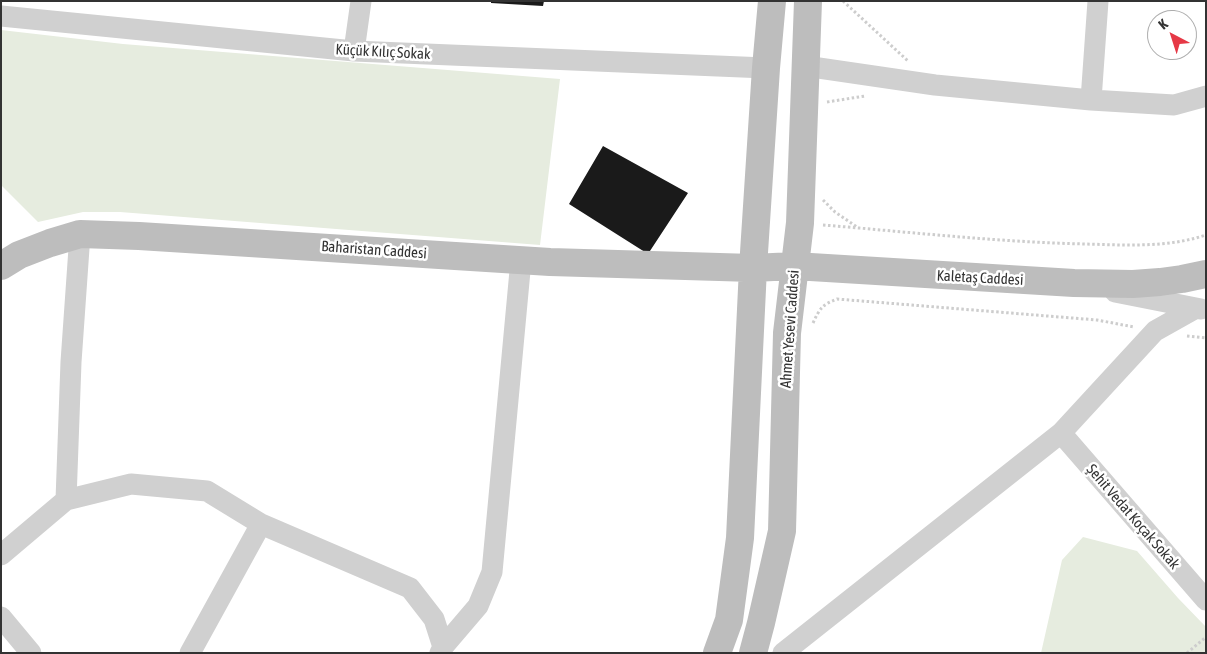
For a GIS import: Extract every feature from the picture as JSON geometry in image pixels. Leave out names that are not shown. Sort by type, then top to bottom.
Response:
[{"type":"main road","points":[[717,653],[728,620],[740,538],[753,268],[772,1]]},
{"type":"main road","name":"Ahmet Yesevi Caddesi","points":[[753,653],[782,531],[787,333],[800,223],[808,1]]},
{"type":"main road","name":"Baharistan Caddesi","points":[[1,266],[19,255],[50,242],[80,234],[139,236],[550,262],[753,268]]},
{"type":"main road","name":"Kaletaş Caddesi","points":[[753,268],[794,266],[1074,283],[1133,284],[1175,280],[1206,274]]},
{"type":"street","points":[[354,51],[361,1]]},
{"type":"street","points":[[1091,100],[1098,1]]},
{"type":"street","name":"Küçük Kılıç Sokak","points":[[1,16],[354,51],[766,68]]},
{"type":"street","points":[[805,66],[935,85],[1091,100],[1174,105],[1206,96]]},
{"type":"street","points":[[66,500],[71,362],[80,234]]},
{"type":"street","points":[[441,650],[478,606],[492,572],[521,260]]},
{"type":"street","points":[[1074,283],[1201,309]]},
{"type":"street","points":[[783,653],[1061,434],[1155,331],[1201,309]]},
{"type":"street","name":"Şehit Vedat Koçak Sokak","points":[[1061,434],[1206,600]]},
{"type":"street","points":[[1,555],[66,500],[131,484],[207,491],[261,524],[410,588],[434,619],[441,650]]},
{"type":"street","points":[[190,653],[261,524]]},
{"type":"street","points":[[1,617],[31,653]]},
{"type":"path","points":[[843,1],[935,85]]},
{"type":"path","points":[[819,103],[868,96]]},
{"type":"path","points":[[819,194],[835,212],[857,228]]},
{"type":"path","points":[[800,223],[1047,243],[1153,246],[1206,236]]},
{"type":"path","points":[[818,311],[827,303],[837,298],[1097,320],[1206,338]]},
{"type":"path","points":[[1187,653],[1206,637]]},
{"type":"shaded area","points":[[1,30],[123,44],[560,79],[540,245],[120,212],[83,212],[38,222],[1,185]]},
{"type":"shaded area","points":[[1083,537],[1137,551],[1206,627],[1206,653],[1041,653],[1062,560]]},
{"type":"building","points":[[491,1],[544,1],[543,6],[491,3]]},
{"type":"building","points":[[603,146],[688,193],[648,254],[569,204]]}]
